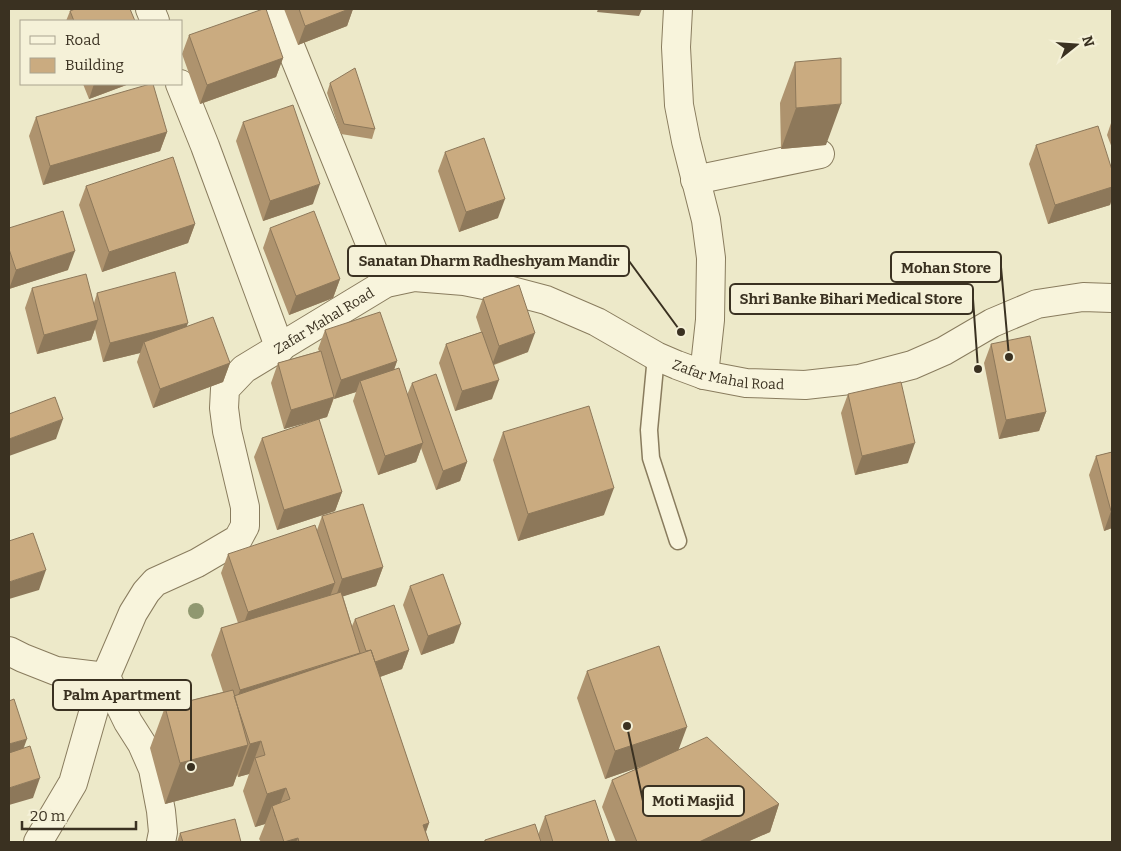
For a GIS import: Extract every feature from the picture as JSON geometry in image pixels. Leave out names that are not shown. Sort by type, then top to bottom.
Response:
[{"type":"street","points":[[275,9],[386,282]]},
{"type":"street","points":[[678,9],[676,47],[679,105],[695,180],[706,220],[711,258],[710,320],[704,375]]},
{"type":"street","points":[[180,85],[280,349]]},
{"type":"street","points":[[695,180],[820,154]]},
{"type":"street","name":"Zafar Mahal Road","points":[[38,842],[73,783],[99,692],[133,612],[146,592],[155,582],[197,563],[238,539],[245,526],[245,507],[227,431],[224,408],[225,389],[244,370],[386,282],[414,277],[464,281],[504,289],[546,300],[597,322],[656,356],[704,375],[746,383],[785,385],[805,385],[859,379],[912,365],[944,351],[992,323],[1036,304],[1083,297],[1112,298]]},
{"type":"street","points":[[9,651],[56,671],[106,677],[128,722],[142,744],[153,769],[161,811],[163,832],[161,842]]},
{"type":"lane","points":[[656,356],[649,430],[651,458],[678,541]]},
{"type":"building","points":[[75,9],[130,9],[135,20],[74,20],[70,11]]},
{"type":"building","points":[[266,9],[283,58],[207,85],[189,35]]},
{"type":"building","points":[[299,9],[349,9],[305,26]]},
{"type":"building","points":[[841,58],[841,104],[796,108],[795,62]]},
{"type":"building","points":[[355,68],[375,129],[344,124],[330,83]]},
{"type":"building","points":[[147,85],[153,85],[167,132],[50,166],[36,117]]},
{"type":"building","points":[[293,105],[320,184],[270,201],[243,122]]},
{"type":"building","points":[[1098,126],[1112,170],[1112,187],[1055,205],[1036,145]]},
{"type":"building","points":[[484,138],[505,199],[466,212],[445,152]]},
{"type":"building","points":[[173,157],[195,224],[109,252],[86,186]]},
{"type":"building","points":[[63,211],[75,251],[16,270],[9,249],[9,228]]},
{"type":"building","points":[[314,211],[340,279],[296,296],[270,228]]},
{"type":"building","points":[[175,272],[188,323],[110,343],[97,293]]},
{"type":"building","points":[[86,274],[98,320],[44,335],[32,288]]},
{"type":"building","points":[[519,285],[535,333],[499,346],[483,298]]},
{"type":"building","points":[[380,312],[397,361],[341,380],[325,330]]},
{"type":"building","points":[[213,317],[230,363],[160,389],[144,342]]},
{"type":"building","points":[[482,332],[499,380],[462,391],[446,344]]},
{"type":"building","points":[[1030,336],[1046,412],[1006,420],[991,344]]},
{"type":"building","points":[[321,351],[334,397],[291,410],[278,363]]},
{"type":"building","points":[[399,368],[423,443],[385,456],[360,381]]},
{"type":"building","points":[[436,374],[467,462],[443,471],[412,383]]},
{"type":"building","points":[[901,382],[915,443],[862,456],[848,394]]},
{"type":"building","points":[[55,397],[63,419],[9,439],[9,414]]},
{"type":"building","points":[[589,406],[614,488],[528,514],[503,432]]},
{"type":"building","points":[[319,419],[342,492],[284,510],[262,438]]},
{"type":"building","points":[[1112,452],[1112,511],[1111,511],[1096,456]]},
{"type":"building","points":[[363,504],[383,567],[342,579],[322,516]]},
{"type":"building","points":[[315,525],[335,583],[248,612],[228,554]]},
{"type":"building","points":[[33,533],[46,570],[9,582],[9,541]]},
{"type":"building","points":[[443,574],[461,624],[428,636],[410,586]]},
{"type":"building","points":[[341,592],[360,653],[240,690],[221,628]]},
{"type":"building","points":[[394,605],[409,650],[375,662],[371,650],[366,651],[355,619]]},
{"type":"building","points":[[659,646],[687,727],[615,751],[587,671]]},
{"type":"building","points":[[371,650],[429,823],[423,825],[429,842],[299,842],[298,838],[284,842],[272,806],[290,799],[286,788],[267,794],[255,758],[265,755],[261,741],[250,744],[234,696]]},
{"type":"building","points":[[233,690],[248,745],[180,763],[165,707]]},
{"type":"building","points":[[14,699],[27,739],[9,744],[9,701]]},
{"type":"building","points":[[707,737],[779,804],[699,842],[637,842],[612,780]]},
{"type":"building","points":[[30,746],[40,778],[9,788],[9,753]]},
{"type":"building","points":[[595,800],[609,842],[553,842],[545,816]]},
{"type":"building","points":[[235,819],[241,842],[183,842],[180,833]]},
{"type":"building","points":[[535,824],[541,842],[485,842],[485,840]]},
{"type":"place","name":"Sanatan Dharm Radheshyam Mandir","points":[[681,332]]},
{"type":"place","name":"Mohan Store","points":[[1009,357]]},
{"type":"place","name":"Shri Banke Bihari Medical Store","points":[[978,369]]},
{"type":"place","name":"Moti Masjid","points":[[627,726]]},
{"type":"place","name":"Palm Apartment","points":[[191,767]]}]
